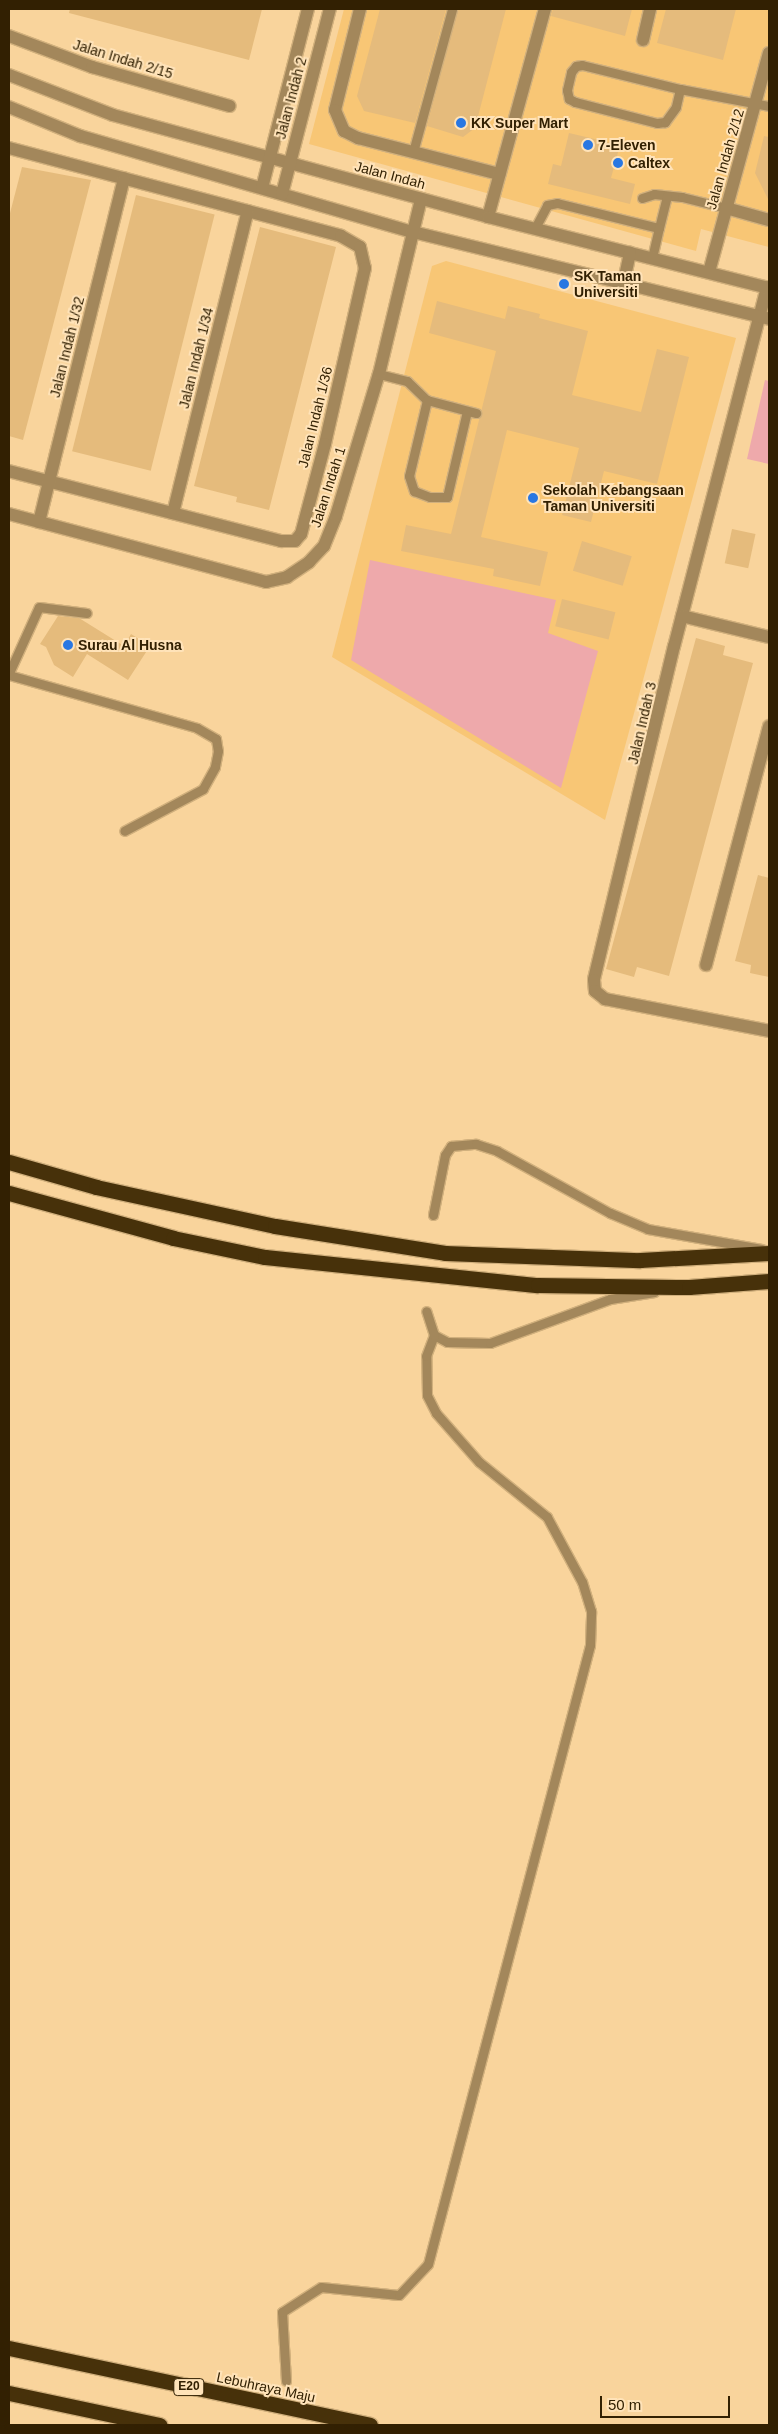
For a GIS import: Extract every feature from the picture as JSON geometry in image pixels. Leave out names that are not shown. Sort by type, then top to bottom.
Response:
[{"type":"highway","points":[[9,1162],[96,1187],[275,1226],[445,1253],[640,1260],[769,1252]]},
{"type":"highway","points":[[9,1193],[164,1236],[265,1258],[538,1285],[689,1287],[769,1281]]},
{"type":"highway","name":"Lebuhraya Maju","points":[[9,2348],[370,2425]]},
{"type":"highway","points":[[9,2393],[160,2425]]},
{"type":"street","name":"Jalan Indah 2","points":[[262,188],[308,9]]},
{"type":"street","name":"Jalan Indah 2","points":[[282,194],[330,9]]},
{"type":"street","points":[[360,9],[335,110],[344,131],[358,138],[499,174]]},
{"type":"street","points":[[488,217],[544,9]]},
{"type":"street","points":[[643,40],[650,9]]},
{"type":"street","name":"Jalan Indah 2/15","points":[[9,36],[92,67],[230,106]]},
{"type":"street","name":"Jalan Indah 2/12","points":[[708,272],[726,208],[763,104],[769,53]]},
{"type":"street","name":"Jalan Indah","points":[[9,75],[113,115],[488,217],[768,288]]},
{"type":"street","points":[[9,107],[80,136],[413,232],[624,281],[764,318]]},
{"type":"street","points":[[9,148],[248,212]]},
{"type":"street","name":"Jalan Indah 1/32","points":[[39,522],[124,178]]},
{"type":"street","name":"Jalan Indah 1","points":[[9,514],[244,578],[266,582],[287,577],[309,562],[324,546],[379,374],[420,198]]},
{"type":"street","points":[[726,208],[769,220]]},
{"type":"street","name":"Jalan Indah 1/36","points":[[9,471],[288,542],[295,541],[301,534],[365,268],[365,257],[352,240],[248,212]]},
{"type":"street","name":"Jalan Indah 1/34","points":[[173,513],[248,212]]},
{"type":"street","points":[[624,281],[630,253]]},
{"type":"street","name":"Jalan Indah 3","points":[[768,288],[764,318],[682,616],[594,980],[595,991],[605,999],[769,1031]]},
{"type":"street","points":[[682,616],[769,637]]},
{"type":"street","points":[[706,965],[769,726]]},
{"type":"lane","points":[[413,152],[452,9]]},
{"type":"lane","points":[[680,89],[670,116],[665,122],[657,122],[575,102],[566,94],[572,72],[580,65],[680,89],[763,104]]},
{"type":"lane","points":[[642,198],[654,194],[726,208]]},
{"type":"lane","points":[[652,258],[667,196]]},
{"type":"lane","points":[[535,228],[547,206],[557,203],[659,228]]},
{"type":"lane","points":[[379,374],[407,381],[427,400],[472,412],[447,497],[430,497],[414,491],[409,476],[427,400]]},
{"type":"lane","points":[[87,613],[40,607],[9,674],[197,728],[216,739],[218,751],[215,767],[203,789],[124,831]]},
{"type":"lane","points":[[433,1215],[445,1155],[451,1146],[476,1144],[497,1151],[610,1213],[648,1229],[769,1252]]},
{"type":"lane","points":[[434,1335],[448,1342],[490,1343],[610,1299],[689,1287]]},
{"type":"lane","points":[[286,2381],[282,2312],[322,2287],[399,2294],[428,2264],[590,1645],[591,1611],[582,1582],[547,1517],[479,1462],[436,1413],[427,1394],[425,1367],[434,1335],[426,1311]]},
{"type":"shaded area","points":[[344,9],[769,9],[769,247],[701,229],[696,251],[309,144]]},
{"type":"shaded area","name":"Sekolah Kebangsaan Taman Universiti","points":[[446,261],[736,338],[605,820],[332,657],[432,266]]},
{"type":"shaded area","points":[[765,380],[769,381],[769,464],[747,459]]},
{"type":"shaded area","points":[[370,560],[556,600],[548,633],[598,651],[561,788],[351,660]]},
{"type":"building","points":[[70,9],[262,9],[249,60],[69,13]]},
{"type":"building","points":[[380,9],[446,9],[415,123],[364,111],[357,96]]},
{"type":"building","points":[[458,9],[506,9],[475,128],[463,137],[427,126]]},
{"type":"building","points":[[553,9],[632,9],[625,36],[551,16]]},
{"type":"building","points":[[666,9],[736,9],[723,60],[657,43]]},
{"type":"building","points":[[569,133],[620,145],[611,178],[635,184],[630,204],[548,184],[553,164],[561,166]]},
{"type":"building","points":[[764,136],[769,137],[769,201],[755,173]]},
{"type":"building","points":[[22,167],[91,180],[23,440],[9,436],[9,217]]},
{"type":"building","points":[[136,195],[215,215],[151,471],[72,451]]},
{"type":"building","points":[[260,227],[336,247],[269,510],[236,502],[237,497],[194,486]]},
{"type":"building","points":[[437,301],[505,319],[508,306],[540,314],[539,318],[588,331],[572,395],[641,412],[657,349],[689,357],[657,484],[604,471],[591,522],[562,515],[579,448],[507,430],[481,537],[548,552],[540,586],[493,576],[494,569],[401,551],[406,525],[451,534],[496,351],[429,333]]},
{"type":"building","points":[[732,529],[755,534],[748,568],[725,563]]},
{"type":"building","points":[[582,541],[632,556],[623,586],[573,571]]},
{"type":"building","points":[[562,599],[615,612],[609,639],[555,626]]},
{"type":"building","points":[[58,616],[79,618],[124,646],[131,634],[150,646],[128,680],[87,654],[73,677],[54,665],[46,647],[40,644]]},
{"type":"building","points":[[696,638],[725,646],[723,655],[753,663],[669,976],[637,967],[634,977],[606,969]]},
{"type":"building","points":[[758,875],[769,878],[769,977],[750,973],[751,965],[735,961]]},
{"type":"place","name":"KK Super Mart","points":[[461,123]]},
{"type":"place","name":"7-Eleven","points":[[588,145]]},
{"type":"place","name":"Caltex","points":[[618,163]]},
{"type":"place","name":"SK Taman Universiti","points":[[564,284]]},
{"type":"place","name":"Sekolah Kebangsaan Taman Universiti","points":[[533,498]]},
{"type":"place","name":"Surau Al Husna","points":[[68,645]]}]
